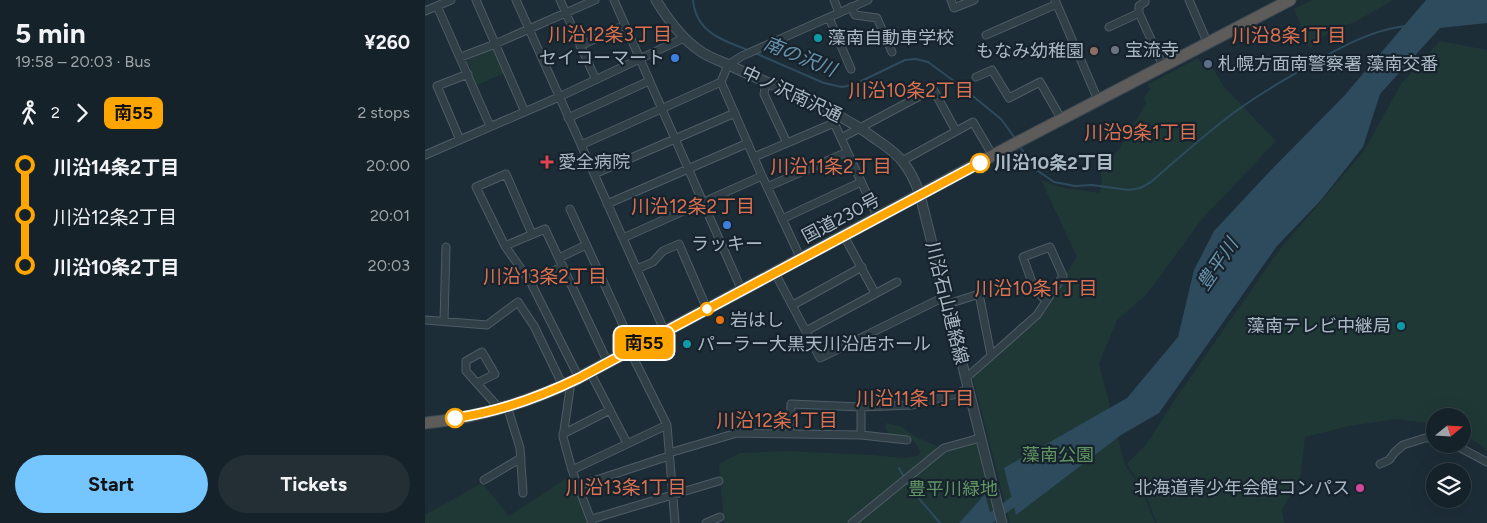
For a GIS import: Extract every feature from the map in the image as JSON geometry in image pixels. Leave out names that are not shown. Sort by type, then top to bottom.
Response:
[{"type":"highway","name":"国道230号","points":[[425,423],[462,417],[503,407],[571,382],[1014,144],[1285,2]]},
{"type":"street","points":[[425,11],[451,0]]},
{"type":"street","points":[[476,0],[525,112]]},
{"type":"street","points":[[516,0],[665,332]]},
{"type":"street","points":[[560,0],[596,80]]},
{"type":"street","points":[[461,57],[595,0]]},
{"type":"street","points":[[614,0],[742,291]]},
{"type":"street","name":"中ノ沢南沢通","points":[[656,0],[667,18],[684,38],[702,52],[766,83],[827,109],[860,127],[902,161],[916,183],[920,195]]},
{"type":"street","points":[[834,0],[839,13]]},
{"type":"street","points":[[581,146],[721,82],[728,65],[742,56],[867,0]]},
{"type":"street","points":[[951,0],[954,8],[973,0]]},
{"type":"street","points":[[1145,0],[1139,6],[1139,13],[1163,66]]},
{"type":"street","points":[[1189,0],[1208,44]]},
{"type":"street","points":[[986,35],[1056,2],[1098,100]]},
{"type":"street","points":[[437,6],[490,126]]},
{"type":"street","points":[[851,7],[855,15],[877,18],[892,52]]},
{"type":"street","points":[[1109,27],[1139,13]]},
{"type":"street","points":[[829,18],[851,69]]},
{"type":"street","points":[[581,46],[625,25]]},
{"type":"street","points":[[425,154],[559,97],[684,38]]},
{"type":"street","points":[[976,77],[992,70],[1009,98],[1039,82],[1062,120]]},
{"type":"street","points":[[460,140],[437,86],[468,74]]},
{"type":"street","points":[[568,118],[649,81]]},
{"type":"street","points":[[721,82],[801,259]]},
{"type":"street","points":[[766,83],[764,94],[787,143]]},
{"type":"street","points":[[841,138],[933,89],[956,131]]},
{"type":"street","points":[[594,174],[735,113]]},
{"type":"street","points":[[902,161],[973,122],[993,156]]},
{"type":"street","points":[[754,158],[834,123],[878,218]]},
{"type":"street","points":[[607,204],[748,143]]},
{"type":"street","points":[[767,187],[847,152]]},
{"type":"street","points":[[532,234],[506,174],[476,187],[505,246],[531,282],[571,382],[563,437],[572,470],[592,521],[719,481]]},
{"type":"street","points":[[623,238],[763,176]]},
{"type":"street","points":[[782,219],[861,182]]},
{"type":"street","name":"川沿石山連絡線","points":[[920,195],[1002,523]]},
{"type":"street","points":[[570,209],[667,425],[675,523]]},
{"type":"street","points":[[505,246],[545,229],[608,363]]},
{"type":"street","points":[[845,236],[875,293]]},
{"type":"street","points":[[637,269],[653,262],[663,251],[679,244],[707,309]]},
{"type":"street","points":[[559,258],[586,245]]},
{"type":"street","points":[[444,321],[446,247]]},
{"type":"street","points":[[965,378],[1037,315],[1063,276],[1051,247],[1023,257],[1034,288],[1046,301]]},
{"type":"street","points":[[531,282],[563,266]]},
{"type":"street","points":[[793,305],[862,268]]},
{"type":"street","points":[[775,273],[820,358],[947,300],[979,294],[991,355]]},
{"type":"street","points":[[806,331],[897,282]]},
{"type":"street","points":[[425,320],[487,325],[518,302],[571,382]]},
{"type":"street","points":[[477,384],[495,374],[483,352],[466,360],[466,371],[477,384],[503,407],[520,448],[523,493]]},
{"type":"street","points":[[591,372],[627,443]]},
{"type":"street","points":[[790,434],[791,404],[861,407],[912,405],[953,395],[968,389]]},
{"type":"street","points":[[861,407],[861,435]]},
{"type":"street","points":[[563,434],[610,410]]},
{"type":"street","points":[[572,470],[667,425]]},
{"type":"street","points":[[578,486],[669,454],[737,433],[861,435],[907,440]]},
{"type":"street","points":[[852,523],[945,448],[980,438]]},
{"type":"street","points":[[1380,464],[1389,460],[1403,445],[1426,438]]},
{"type":"street","points":[[1470,453],[1487,462]]},
{"type":"street","points":[[484,480],[521,458]]},
{"type":"street","points":[[706,523],[720,517]]},
{"type":"green space","points":[[1312,0],[1393,0],[1357,21],[1329,32],[1310,48],[1294,9]]},
{"type":"green space","points":[[1440,41],[1487,50],[1487,450],[1471,439],[1471,408],[1426,408],[1426,423],[1396,419],[1349,426],[1305,437],[1301,474],[1282,510],[1284,523],[1157,523],[1143,488],[1127,464],[1147,443],[1176,398],[1280,249],[1364,151],[1401,84]]},
{"type":"green space","points":[[494,48],[504,73],[477,85],[467,62],[468,59]]},
{"type":"green space","name":"藻南公園","points":[[1198,58],[1206,71],[1213,68],[1224,87],[1276,141],[1202,219],[1146,295],[1117,320],[1099,364],[1125,465],[1142,489],[1155,523],[1010,523],[972,374],[1020,332],[1059,285],[1077,257],[1041,180],[1064,188],[1100,193],[1102,178],[1099,164],[1118,151],[1146,103],[1144,98],[1151,88],[1147,85]]},
{"type":"green space","points":[[886,423],[902,427],[916,437],[939,447],[847,523],[724,523],[719,464],[740,453],[786,451],[904,458],[918,456],[920,451],[913,440],[889,434],[885,427]]},
{"type":"green space","name":"豊平川緑地","points":[[976,441],[996,523],[856,523],[944,450]]},
{"type":"green space","points":[[571,475],[590,523],[425,523],[425,515],[482,483],[509,516]]},
{"type":"water","points":[[1426,0],[1487,0],[1487,23],[1440,28],[1380,94],[1363,147],[1321,200],[1277,246],[1159,413],[1121,435],[1016,515],[1004,468],[1127,398],[1178,337],[1194,270],[1214,231],[1344,96]]},
{"type":"water","points":[[985,494],[993,523],[959,523],[962,520]]},
{"type":"waterway","name":"南の沢川","points":[[693,0],[695,11],[705,27],[720,38],[748,50]]},
{"type":"waterway","name":"南の沢川","points":[[1020,147],[1038,171],[1054,182],[1075,186],[1092,185],[1129,190],[1140,188],[1151,182],[1228,117],[1265,91],[1344,46],[1380,31],[1405,26]]},
{"type":"waterway","name":"南の沢川","points":[[755,53],[824,83],[842,87],[853,85],[905,60],[916,59],[928,62],[1001,119],[1015,138]]},
{"type":"waterway","points":[[899,468],[910,488],[940,523]]},
{"type":"waterway","name":"豊平川","points":[[984,523],[1024,494]]},
{"type":"bus line","name":"南55","points":[[455,418],[507,406],[563,386],[980,163]]},
{"type":"place","name":"藻南自動車学校","points":[[818,38]]},
{"type":"place","name":"宝流寺","points":[[1115,50]]},
{"type":"place","name":"もなみ幼稚園","points":[[1094,51]]},
{"type":"place","name":"セイコーマート","points":[[675,58]]},
{"type":"place","name":"札幌方面南警察署 藻南交番","points":[[1208,64]]},
{"type":"place","name":"愛全病院","points":[[547,162]]},
{"type":"place","name":"川沿10条2丁目","points":[[980,163]]},
{"type":"place","name":"ラッキー","points":[[727,225]]},
{"type":"place","name":"岩はし","points":[[720,320]]},
{"type":"place","name":"藻南テレビ中継局","points":[[1401,326]]},
{"type":"place","name":"パーラー大黒天川沿店ホール","points":[[687,344]]},
{"type":"place","name":"北海道青少年会館コンパス","points":[[1360,488]]},
{"type":"district","name":"川沿12条3丁目","points":[[610,34]]},
{"type":"district","name":"川沿8条1丁目","points":[[1289,35]]},
{"type":"district","name":"川沿10条2丁目","points":[[911,90]]},
{"type":"district","name":"川沿9条1丁目","points":[[1141,132]]},
{"type":"district","name":"川沿11条2丁目","points":[[831,166]]},
{"type":"district","name":"川沿12条2丁目","points":[[693,206]]},
{"type":"district","name":"川沿13条2丁目","points":[[545,276]]},
{"type":"district","name":"川沿10条1丁目","points":[[1036,288]]},
{"type":"district","name":"川沿11条1丁目","points":[[915,398]]},
{"type":"district","name":"川沿12条1丁目","points":[[777,420]]},
{"type":"district","name":"川沿13条1丁目","points":[[626,487]]}]
